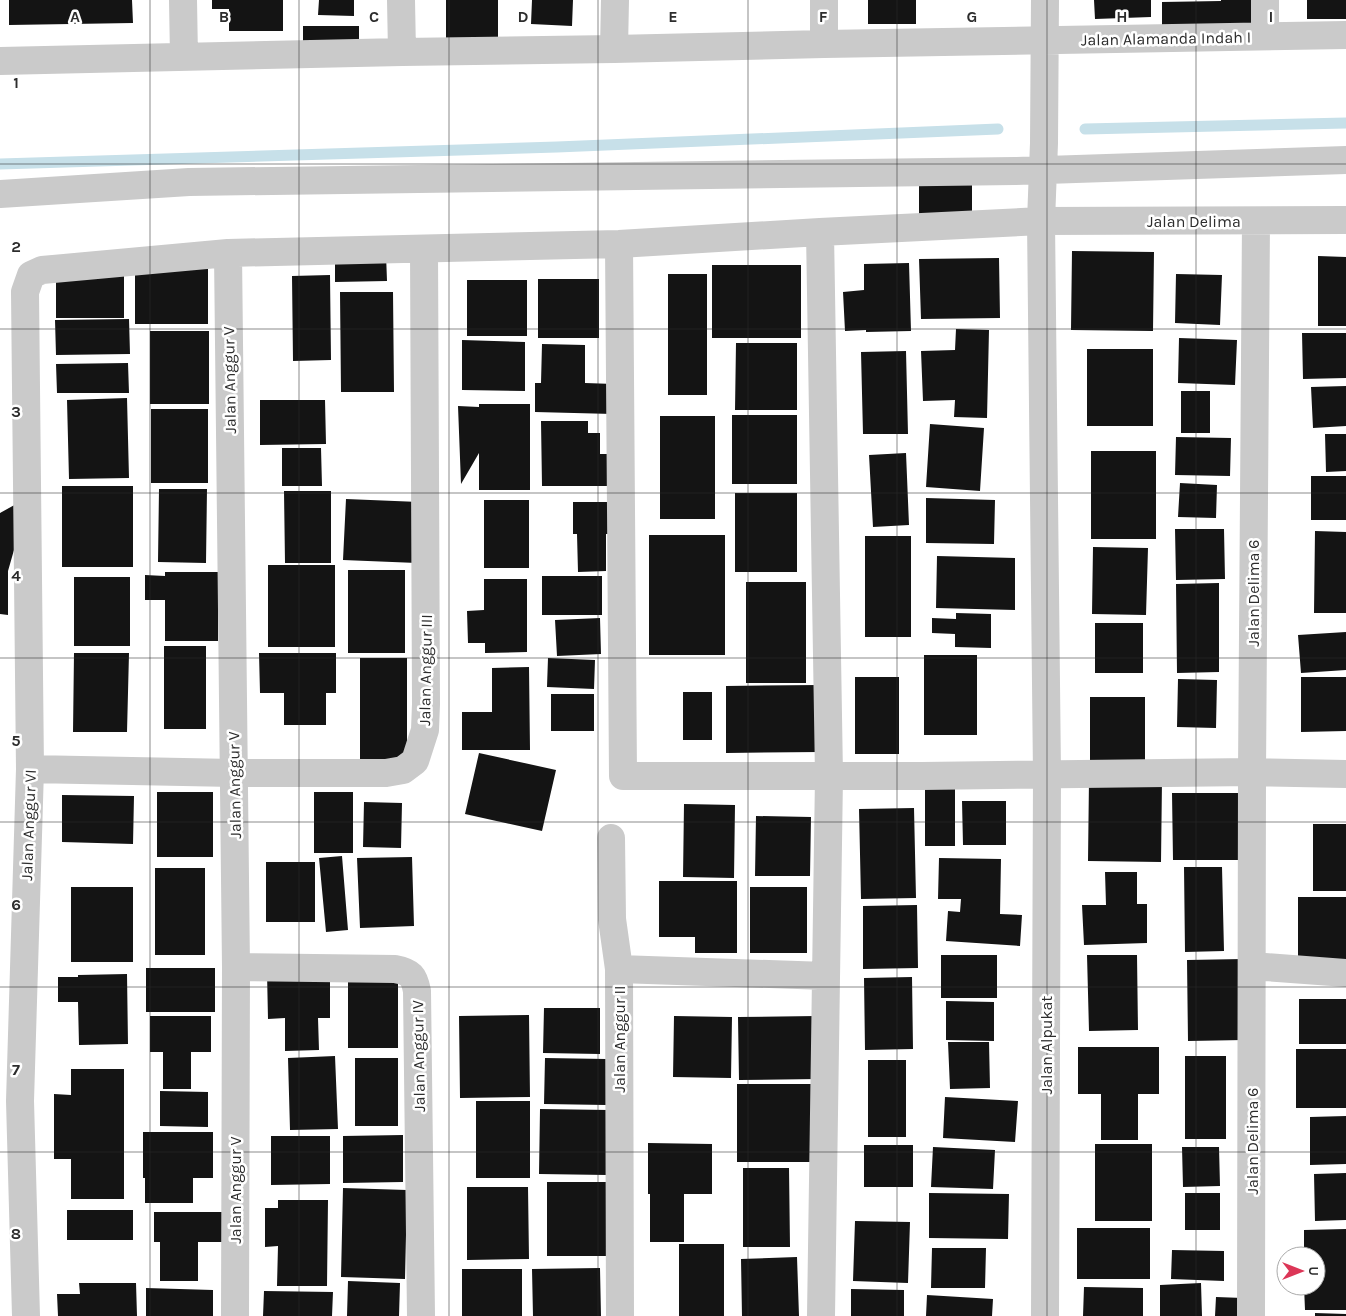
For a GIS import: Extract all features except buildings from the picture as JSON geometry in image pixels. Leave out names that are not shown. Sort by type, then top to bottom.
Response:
[{"type":"street","points":[[183,0],[184,57]]},
{"type":"street","points":[[401,0],[402,52]]},
{"type":"street","points":[[614,49],[615,0]]},
{"type":"street","points":[[824,0],[824,44]]},
{"type":"street","name":"Jalan Alpukat","points":[[1045,0],[1044,170],[1041,221],[1047,774],[1045,1316]]},
{"type":"street","points":[[1265,0],[1265,36]]},
{"type":"street","name":"Jalan Alamanda Indah I","points":[[0,61],[1346,35]]},
{"type":"street","points":[[0,194],[189,182],[1044,170],[1346,160]]},
{"type":"street","name":"Jalan Delima","points":[[31,275],[42,270],[228,253],[619,244],[1041,221],[1346,220]]},
{"type":"street","name":"Jalan Delima 6","points":[[1251,1316],[1256,221]]},
{"type":"street","points":[[820,232],[829,776],[821,1316]]},
{"type":"street","points":[[619,244],[622,776],[1252,772],[1346,774]]},
{"type":"street","name":"Jalan Anggur III","points":[[30,769],[234,773],[386,773],[403,770],[415,761],[425,730],[426,704],[424,249]]},
{"type":"street","name":"Jalan Anggur V","points":[[228,253],[236,967],[235,1316]]},
{"type":"street","name":"Jalan Anggur VI","points":[[26,1316],[20,1101],[30,769],[24,292],[31,275]]},
{"type":"street","points":[[610,838],[612,919],[619,968]]},
{"type":"street","points":[[1252,966],[1346,973]]},
{"type":"street","name":"Jalan Anggur IV","points":[[236,967],[395,968],[410,974],[415,980],[417,991],[422,1316]]},
{"type":"street","name":"Jalan Anggur II","points":[[620,1316],[619,968],[826,976]]},
{"type":"waterway","points":[[1085,129],[1346,123]]},
{"type":"waterway","points":[[0,164],[557,147],[998,129]]}]
